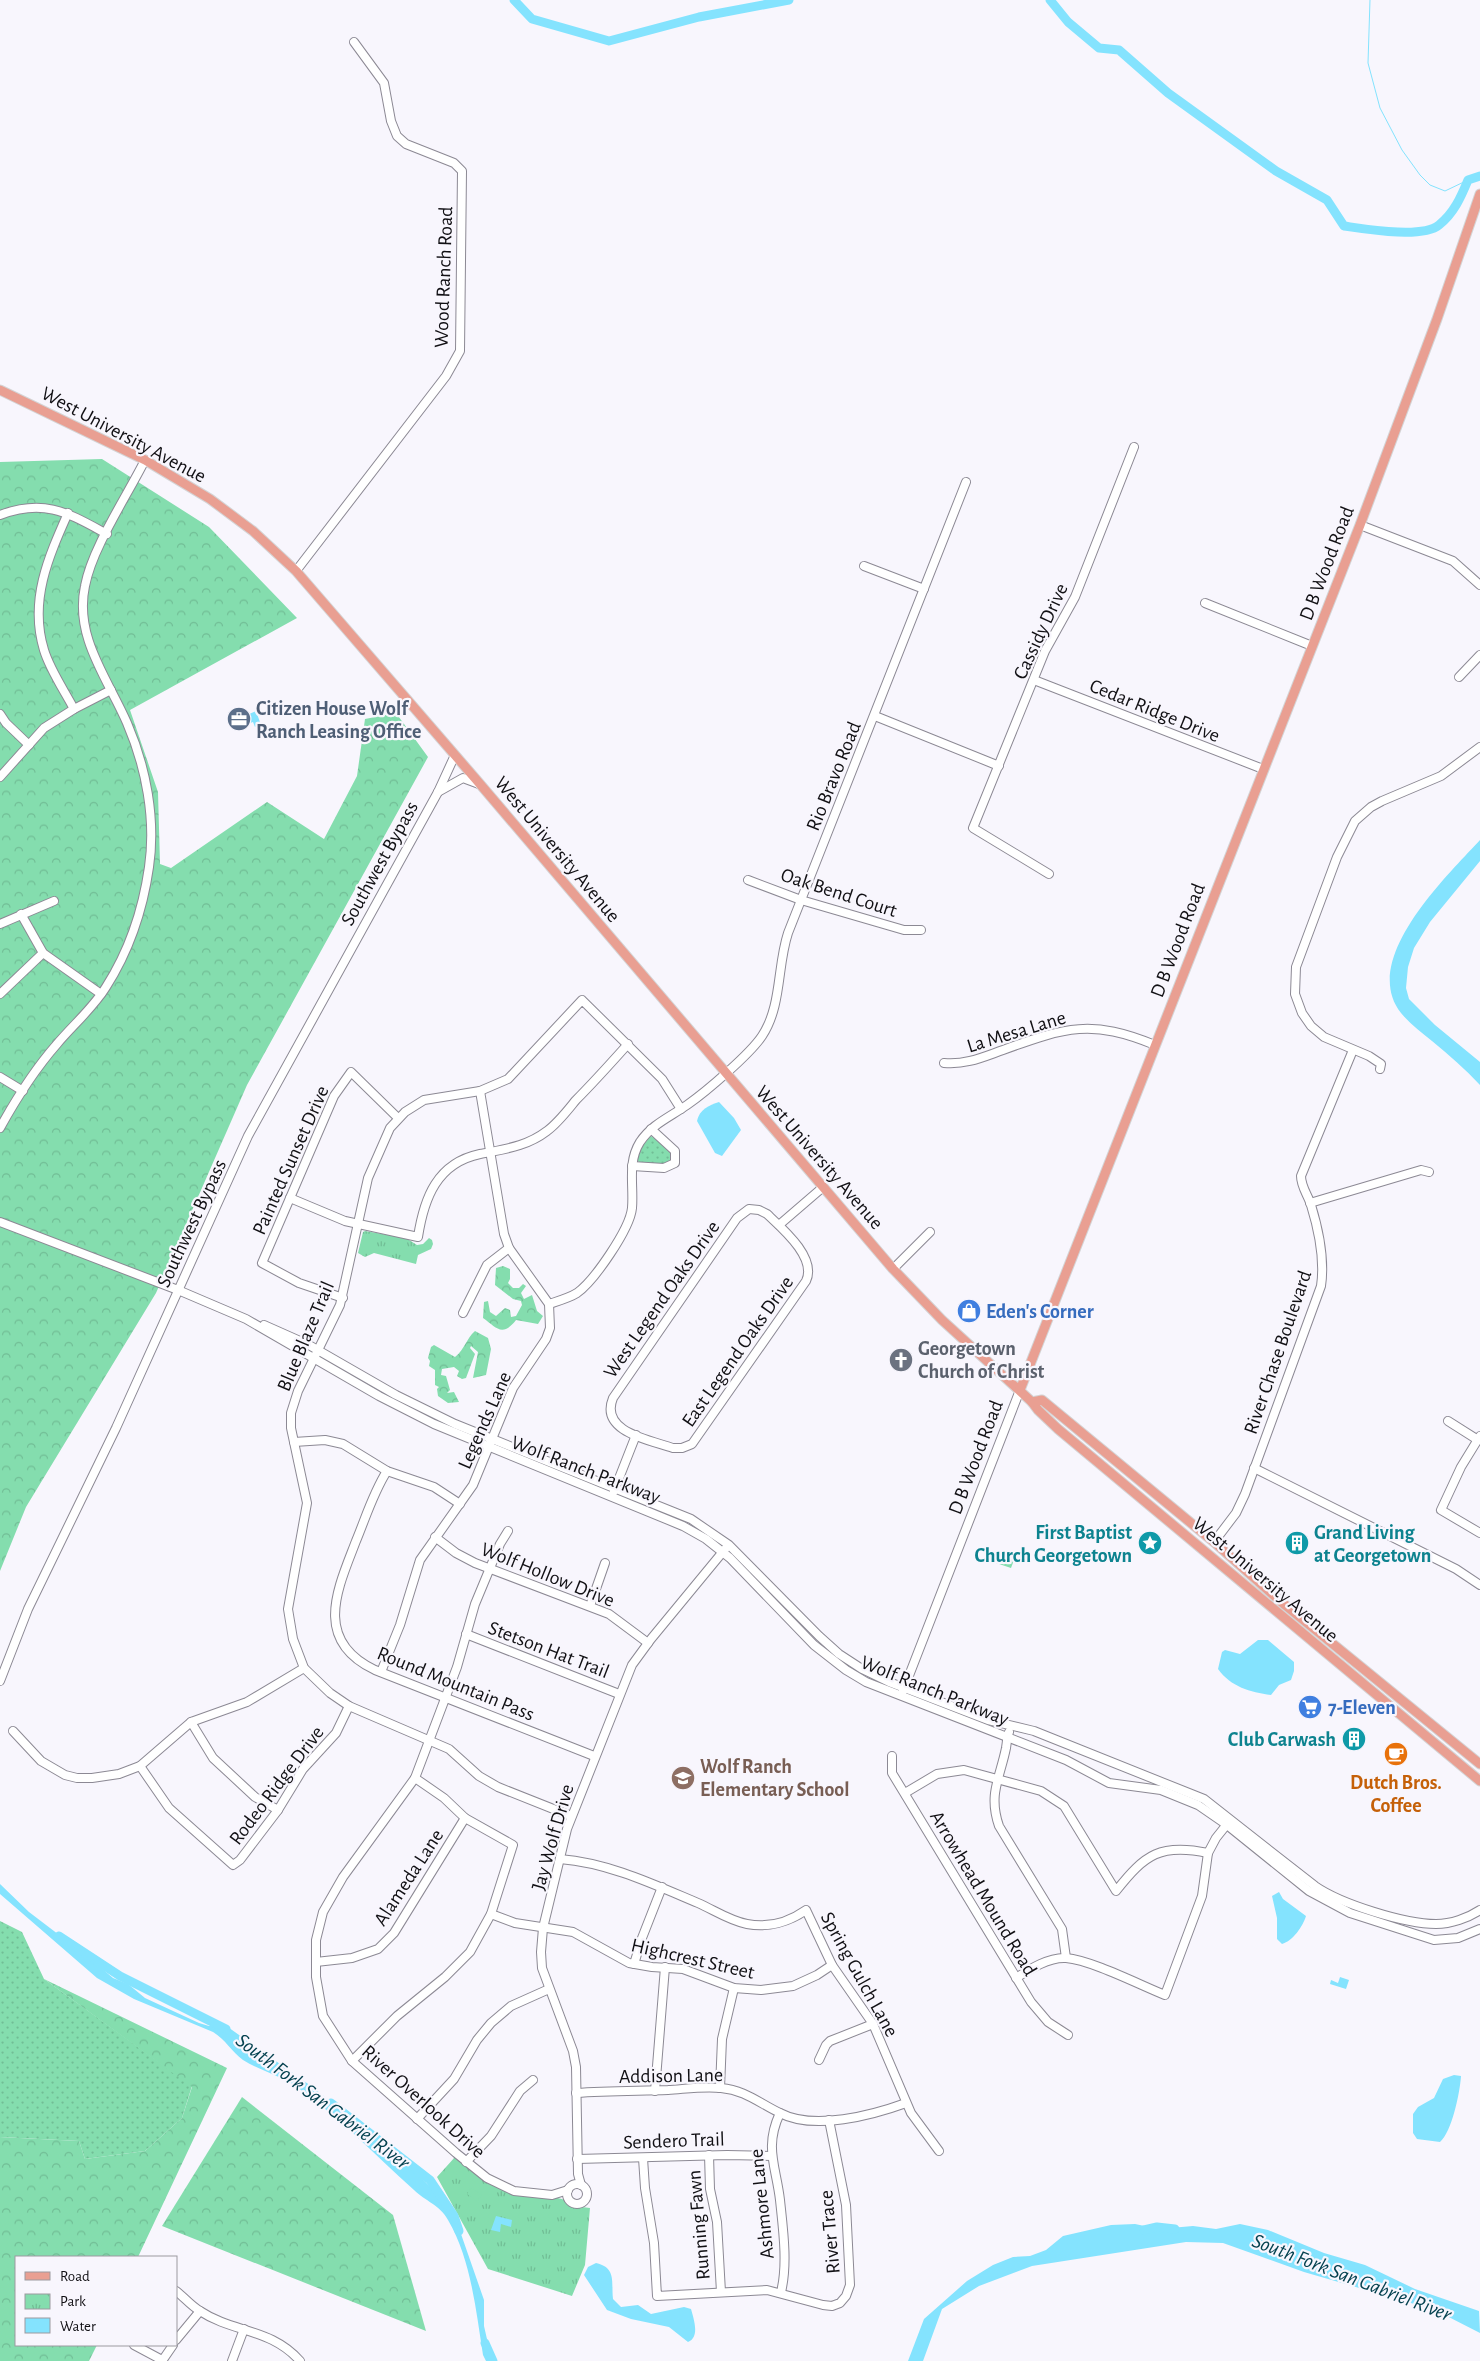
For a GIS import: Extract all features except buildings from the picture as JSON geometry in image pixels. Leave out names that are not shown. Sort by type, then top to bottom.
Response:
[{"type":"main road","name":"D B Wood Road","points":[[1020,1390],[1360,525],[1437,319],[1480,194]]},
{"type":"main road","name":"West University Avenue","points":[[0,390],[145,460],[210,499],[253,531],[296,571],[480,784],[822,1188],[893,1269],[942,1320],[1020,1390],[1058,1429],[1480,1781]]},
{"type":"main road","name":"West University Avenue","points":[[1032,1402],[1042,1400],[1214,1542],[1267,1589],[1480,1764]]},
{"type":"main road","points":[[1176,1528],[1207,1543],[1214,1542]]},
{"type":"main road","points":[[1232,1574],[1245,1575],[1267,1589]]},
{"type":"street","name":"Wood Ranch Road","points":[[296,571],[446,376],[460,351],[462,171],[454,163],[406,144],[397,136],[391,121],[384,83],[354,42]]},
{"type":"street","name":"Cassidy Drive","points":[[1049,874],[973,828],[1048,643],[1075,597],[1134,447]]},
{"type":"street","points":[[0,1128],[43,1061],[100,994],[121,961],[142,903],[149,865],[151,831],[148,798],[140,759],[127,722],[89,644],[83,610],[88,574],[145,460]]},
{"type":"street","name":"Rio Bravo Road","points":[[650,1129],[681,1109],[724,1073],[762,1036],[768,1025],[776,994],[784,945],[966,482]]},
{"type":"street","points":[[0,515],[11,511],[33,508],[52,508],[107,534]]},
{"type":"street","points":[[68,514],[49,556],[41,584],[38,604],[39,628],[45,652],[74,709]]},
{"type":"street","points":[[1360,525],[1453,561],[1480,585]]},
{"type":"street","points":[[864,566],[924,589]]},
{"type":"street","points":[[1205,603],[1312,646]]},
{"type":"street","points":[[1459,677],[1480,656]]},
{"type":"street","name":"Cedar Ridge Drive","points":[[1034,680],[1264,769]]},
{"type":"street","points":[[0,777],[44,728],[74,709],[111,690]]},
{"type":"street","points":[[0,714],[6,723],[29,745]]},
{"type":"street","points":[[875,716],[999,766]]},
{"type":"street","points":[[1380,1069],[1381,1064],[1369,1056],[1324,1037],[1311,1026],[1298,1004],[1294,986],[1296,967],[1300,954],[1349,830],[1371,807],[1430,782],[1480,747]]},
{"type":"street","name":"Southwest Bypass","points":[[0,1681],[28,1609],[94,1474],[248,1136],[438,792],[455,755]]},
{"type":"street","name":"Southwest Bypass","points":[[438,792],[463,778],[480,784]]},
{"type":"street","name":"Oak Bend Court","points":[[748,880],[801,900],[904,930],[921,930]]},
{"type":"street","points":[[0,924],[54,901]]},
{"type":"street","points":[[21,914],[43,953],[100,994]]},
{"type":"street","points":[[0,994],[43,953]]},
{"type":"street","name":"Blue Blaze Trail","points":[[571,1816],[498,1787],[479,1776],[449,1749],[350,1706],[330,1692],[304,1668],[293,1639],[288,1609],[307,1503],[291,1428],[293,1404],[343,1298],[368,1178],[390,1128],[398,1118],[424,1100],[480,1091],[502,1083],[513,1075],[582,1000],[628,1044]]},
{"type":"street","name":"La Mesa Lane","points":[[944,1063],[962,1065],[1031,1041],[1077,1028],[1099,1028],[1114,1031],[1155,1045]]},
{"type":"street","points":[[290,1198],[345,1221],[418,1236],[426,1202],[433,1184],[440,1175],[465,1158],[517,1148],[548,1131],[628,1044],[662,1078],[681,1109]]},
{"type":"street","name":"River Chase Boulevard","points":[[1214,1542],[1236,1513],[1321,1286],[1323,1261],[1310,1203],[1301,1181],[1304,1166],[1352,1050]]},
{"type":"street","name":"Painted Sunset Drive","points":[[343,1298],[299,1283],[262,1263],[334,1096],[350,1072],[398,1118]]},
{"type":"street","points":[[0,1077],[23,1091]]},
{"type":"street","points":[[480,1091],[501,1221],[510,1248],[549,1304],[572,1296],[581,1289],[624,1233],[632,1212],[632,1166],[639,1144],[650,1129],[675,1152],[675,1163],[664,1168],[632,1166]]},
{"type":"street","points":[[1310,1203],[1421,1170],[1429,1172]]},
{"type":"street","points":[[779,1225],[822,1188]]},
{"type":"street","name":"West Legend Oaks Drive","points":[[636,1435],[619,1428],[612,1419],[611,1403],[618,1391],[741,1214],[749,1209],[759,1210],[779,1225]]},
{"type":"street","name":"Wolf Ranch Parkway","points":[[0,1222],[178,1290],[246,1320],[410,1412],[489,1448],[677,1522],[706,1539],[723,1552],[826,1655],[852,1675],[1066,1760],[1109,1784],[1157,1790],[1194,1803],[1229,1822],[1321,1890],[1342,1901],[1412,1920],[1436,1924],[1462,1919],[1480,1910]]},
{"type":"street","name":"East Legend Oaks Drive","points":[[636,1435],[673,1448],[687,1447],[696,1440],[806,1282],[809,1274],[808,1262],[779,1225]]},
{"type":"street","points":[[893,1269],[930,1232]]},
{"type":"street","points":[[463,1313],[487,1265],[510,1248]]},
{"type":"street","name":"Legends Lane","points":[[381,1672],[400,1625],[417,1566],[435,1537],[473,1485],[518,1380],[546,1339],[551,1321],[549,1304]]},
{"type":"street","name":"Wolf Ranch Parkway","points":[[246,1320],[265,1325],[318,1351],[408,1401],[492,1440],[683,1515],[729,1545],[832,1649],[862,1669],[904,1688],[988,1720],[1034,1731],[1199,1796],[1309,1891],[1334,1906],[1364,1919],[1434,1940],[1458,1938],[1480,1929]]},
{"type":"street","name":"D B Wood Road","points":[[901,1696],[1020,1390]]},
{"type":"street","points":[[1448,1422],[1479,1438],[1461,1467],[1441,1510],[1480,1534]]},
{"type":"street","points":[[612,1496],[636,1435]]},
{"type":"street","points":[[294,1442],[318,1440],[335,1442],[351,1448],[387,1471],[434,1487],[460,1504]]},
{"type":"street","points":[[1254,1468],[1456,1570],[1480,1585]]},
{"type":"street","name":"Round Mountain Pass","points":[[387,1471],[376,1490],[338,1587],[334,1603],[337,1627],[346,1647],[360,1661],[381,1672],[594,1756]]},
{"type":"street","name":"River Overlook Drive","points":[[508,1531],[490,1569],[466,1634],[457,1667],[428,1739],[415,1778],[343,1878],[323,1912],[316,1940],[316,1977],[323,2016],[352,2061],[466,2162],[487,2178],[514,2191],[558,2194]]},
{"type":"street","name":"Wolf Hollow Drive","points":[[435,1537],[466,1559],[590,1606],[617,1619],[648,1643]]},
{"type":"street","name":"Jay Wolf Drive","points":[[569,2199],[576,2204],[584,2201],[587,2192],[574,2187],[578,2174],[578,2159],[573,2051],[542,1968],[543,1928],[560,1858],[571,1816],[632,1665],[729,1545]]},
{"type":"street","points":[[590,1606],[605,1563]]},
{"type":"street","name":"Stetson Hat Trail","points":[[466,1634],[620,1694]]},
{"type":"street","points":[[14,1731],[41,1761],[66,1775],[77,1778],[92,1778],[119,1774],[140,1766],[191,1722],[247,1702],[304,1668]]},
{"type":"street","name":"Rodeo Ridge Drive","points":[[140,1766],[169,1808],[233,1865],[240,1860],[278,1810],[303,1769],[336,1733],[350,1706]]},
{"type":"street","points":[[191,1722],[214,1758],[255,1797],[278,1810]]},
{"type":"street","points":[[1011,1726],[1007,1736],[1007,1747],[996,1779],[993,1803],[999,1826],[1062,1929],[1066,1958]]},
{"type":"street","name":"Arrowhead Mound Road","points":[[892,1756],[892,1773],[1038,2013],[1068,2035]]},
{"type":"street","points":[[904,1793],[937,1774],[951,1770],[964,1770],[1041,1791],[1064,1806],[1116,1891],[1129,1874],[1149,1857],[1167,1849],[1183,1848],[1208,1853]]},
{"type":"street","points":[[352,2061],[397,2016],[445,1977],[470,1952],[491,1914],[513,1844],[465,1818],[444,1798],[415,1778]]},
{"type":"street","name":"Alameda Lane","points":[[316,1962],[352,1958],[378,1949],[394,1933],[465,1818]]},
{"type":"street","points":[[1016,1978],[1035,1966],[1066,1958],[1097,1967],[1165,1995],[1202,1896],[1208,1853],[1216,1838],[1229,1822]]},
{"type":"street","name":"Spring Gulch Lane","points":[[560,1858],[590,1863],[641,1878],[746,1924],[774,1924],[798,1916],[806,1910],[832,1965],[873,2024],[906,2103],[916,2122],[939,2151]]},
{"type":"street","points":[[634,1964],[662,1888]]},
{"type":"street","points":[[1364,1919],[1367,1908]]},
{"type":"street","name":"Highcrest Street","points":[[491,1914],[516,1923],[573,1932],[584,1936],[616,1957],[634,1964],[694,1972],[734,1988],[761,1990],[793,1986],[832,1965]]},
{"type":"street","points":[[655,2091],[665,1967]]},
{"type":"street","points":[[720,2088],[722,2039],[734,1988]]},
{"type":"street","points":[[417,2119],[454,2079],[477,2040],[491,2023],[511,2006],[549,1989]]},
{"type":"street","points":[[819,2060],[830,2041],[873,2024]]},
{"type":"street","points":[[466,2162],[492,2136],[520,2091],[533,2080]]},
{"type":"street","name":"Addison Lane","points":[[576,2093],[720,2088],[748,2094],[780,2113],[797,2119],[829,2120],[882,2112],[906,2103]]},
{"type":"street","name":"Ashmore Lane","points":[[780,2113],[771,2136],[771,2156],[780,2199],[784,2266],[781,2292]]},
{"type":"street","name":"River Trace","points":[[643,2158],[645,2188],[654,2243],[657,2296],[767,2290],[781,2292],[829,2306],[840,2302],[849,2290],[846,2205],[829,2120]]},
{"type":"street","name":"Sendero Trail","points":[[578,2159],[709,2155],[771,2156]]},
{"type":"street","name":"Running Fawn","points":[[709,2155],[710,2189],[717,2222],[721,2292]]},
{"type":"street","points":[[558,2194],[574,2187]]},
{"type":"street","points":[[558,2194],[569,2199],[574,2187]]},
{"type":"street","points":[[178,2293],[200,2311],[276,2340],[300,2361]]},
{"type":"street","points":[[178,2338],[200,2311]]},
{"type":"street","points":[[232,2361],[244,2329]]},
{"type":"street","points":[[136,2346],[162,2361],[172,2346]]},
{"type":"green space","points":[[102,459],[209,527],[297,618],[130,710],[158,792],[160,864],[171,868],[267,802],[324,839],[357,776],[365,719],[396,713],[428,757],[247,1085],[156,1293],[26,1507],[0,1571],[0,462]]},
{"type":"green space","points":[[651,1136],[671,1151],[672,1161],[666,1164],[639,1163],[637,1159],[642,1146]]},
{"type":"green space","points":[[363,1232],[406,1238],[417,1245],[423,1244],[429,1238],[433,1244],[431,1249],[418,1255],[416,1264],[374,1253],[365,1257],[358,1253]]},
{"type":"green space","points":[[503,1266],[510,1269],[508,1283],[513,1288],[519,1288],[523,1284],[526,1286],[521,1293],[524,1299],[532,1295],[537,1311],[543,1316],[538,1324],[516,1320],[507,1329],[503,1330],[495,1327],[483,1318],[484,1302],[488,1301],[490,1312],[496,1316],[505,1308],[510,1310],[511,1317],[516,1316],[522,1305],[521,1301],[513,1299],[495,1285],[496,1268]]},
{"type":"green space","points":[[475,1331],[488,1338],[491,1349],[486,1375],[473,1378],[478,1352],[471,1346],[470,1348],[475,1354],[466,1378],[462,1379],[457,1376],[459,1371],[454,1367],[442,1369],[441,1375],[446,1376],[450,1390],[447,1393],[454,1392],[459,1402],[448,1403],[438,1396],[437,1389],[439,1387],[435,1385],[435,1370],[429,1366],[430,1361],[428,1358],[431,1347],[434,1345],[455,1357]]},
{"type":"green space","points":[[999,1554],[1014,1560],[1011,1568],[996,1563]]},
{"type":"green space","points":[[0,1921],[22,1932],[44,1979],[192,2086],[182,2118],[145,2151],[85,2159],[79,2141],[0,2137]]},
{"type":"green space","points":[[44,1979],[227,2068],[138,2256],[15,2256],[15,2346],[96,2346],[89,2361],[0,2361],[0,2137],[79,2141],[85,2159],[145,2151],[182,2118],[192,2087]]},
{"type":"green space","points":[[242,2097],[393,2215],[426,2331],[162,2226]]},
{"type":"green space","points":[[455,2157],[490,2183],[562,2199],[574,2206],[590,2208],[585,2265],[572,2296],[488,2269],[437,2177]]},
{"type":"green space","points":[[471,2188],[482,2195],[477,2201],[467,2194]]},
{"type":"water","points":[[256,711],[261,725],[255,727],[253,722],[250,723],[247,715]]},
{"type":"water","points":[[1480,840],[1480,861],[1430,922],[1414,948],[1408,967],[1406,988],[1409,999],[1435,1025],[1480,1062],[1480,1085],[1457,1062],[1401,1013],[1391,992],[1391,969],[1399,945],[1412,921],[1447,875]]},
{"type":"water","points":[[719,1102],[734,1118],[741,1130],[722,1156],[715,1153],[697,1121],[705,1108]]},
{"type":"water","points":[[1258,1640],[1268,1640],[1294,1662],[1291,1680],[1279,1685],[1271,1695],[1242,1688],[1229,1680],[1218,1669],[1222,1652],[1225,1650],[1240,1654]]},
{"type":"water","points":[[0,1884],[29,1912],[113,1978],[128,1984],[145,1998],[199,2023],[209,2026],[225,2025],[311,2086],[406,2162],[446,2203],[461,2234],[484,2300],[484,2326],[492,2361],[486,2361],[483,2355],[472,2286],[462,2251],[448,2220],[437,2207],[418,2194],[356,2136],[294,2085],[243,2060],[213,2032],[134,1999],[97,1978],[0,1894]]},
{"type":"water","points":[[1279,1892],[1283,1899],[1306,1916],[1297,1933],[1290,1940],[1282,1944],[1277,1939],[1277,1918],[1272,1896]]},
{"type":"water","points":[[1340,1977],[1349,1980],[1346,1989],[1330,1984],[1331,1980],[1338,1983]]},
{"type":"water","points":[[1454,2075],[1461,2076],[1459,2092],[1452,2121],[1444,2137],[1440,2142],[1417,2139],[1413,2133],[1413,2114],[1418,2107],[1434,2098],[1443,2079]]},
{"type":"water","points":[[496,2216],[512,2220],[511,2227],[501,2224],[500,2232],[491,2230]]},
{"type":"water","points":[[1135,2224],[1159,2229],[1193,2226],[1216,2229],[1240,2224],[1268,2230],[1324,2253],[1365,2265],[1415,2289],[1479,2311],[1480,2333],[1435,2310],[1304,2272],[1223,2243],[1186,2242],[1032,2266],[979,2286],[942,2309],[923,2361],[908,2361],[924,2319],[967,2281],[993,2265],[1013,2257],[1030,2256],[1046,2250],[1063,2236],[1111,2225]]},
{"type":"water","points":[[596,2263],[603,2265],[610,2272],[612,2276],[613,2299],[621,2307],[638,2305],[651,2314],[684,2307],[691,2309],[695,2328],[692,2340],[688,2342],[669,2327],[631,2319],[607,2310],[584,2275],[588,2267]]},
{"type":"waterway","points":[[514,0],[532,19],[609,41],[699,17],[789,0]]},
{"type":"waterway","points":[[1050,0],[1068,22],[1099,48],[1119,50],[1168,93],[1276,171],[1327,200],[1344,226],[1393,232],[1431,229],[1439,225],[1453,210],[1468,180],[1480,176]]},
{"type":"waterway","points":[[1370,0],[1368,63],[1380,108],[1402,150],[1420,175],[1430,185],[1445,191],[1468,180]]},
{"type":"waterway","name":"South Fork San Gabriel River","points":[[59,1936],[120,1976],[226,2029]]},
{"type":"waterway","name":"South Fork San Gabriel River","points":[[331,2103],[430,2180],[454,2216],[459,2231]]},
{"type":"waterway","name":"South Fork San Gabriel River","points":[[1144,2230],[1157,2227],[1175,2229]]},
{"type":"waterway","name":"South Fork San Gabriel River","points":[[485,2343],[493,2361]]},
{"type":"place","name":"Citizen House Wolf Ranch Leasing Office","points":[[239,719]]},
{"type":"place","name":"Eden's Corner","points":[[969,1311]]},
{"type":"place","name":"Georgetown Church of Christ","points":[[901,1360]]},
{"type":"place","name":"First Baptist Church Georgetown","points":[[1150,1543]]},
{"type":"place","name":"Grand Living at Georgetown","points":[[1297,1543]]},
{"type":"place","name":"7-Eleven","points":[[1310,1707]]},
{"type":"place","name":"Club Carwash","points":[[1354,1739]]},
{"type":"place","name":"Dutch Bros. Coffee","points":[[1396,1754]]},
{"type":"place","name":"Wolf Ranch Elementary School","points":[[683,1778]]}]
